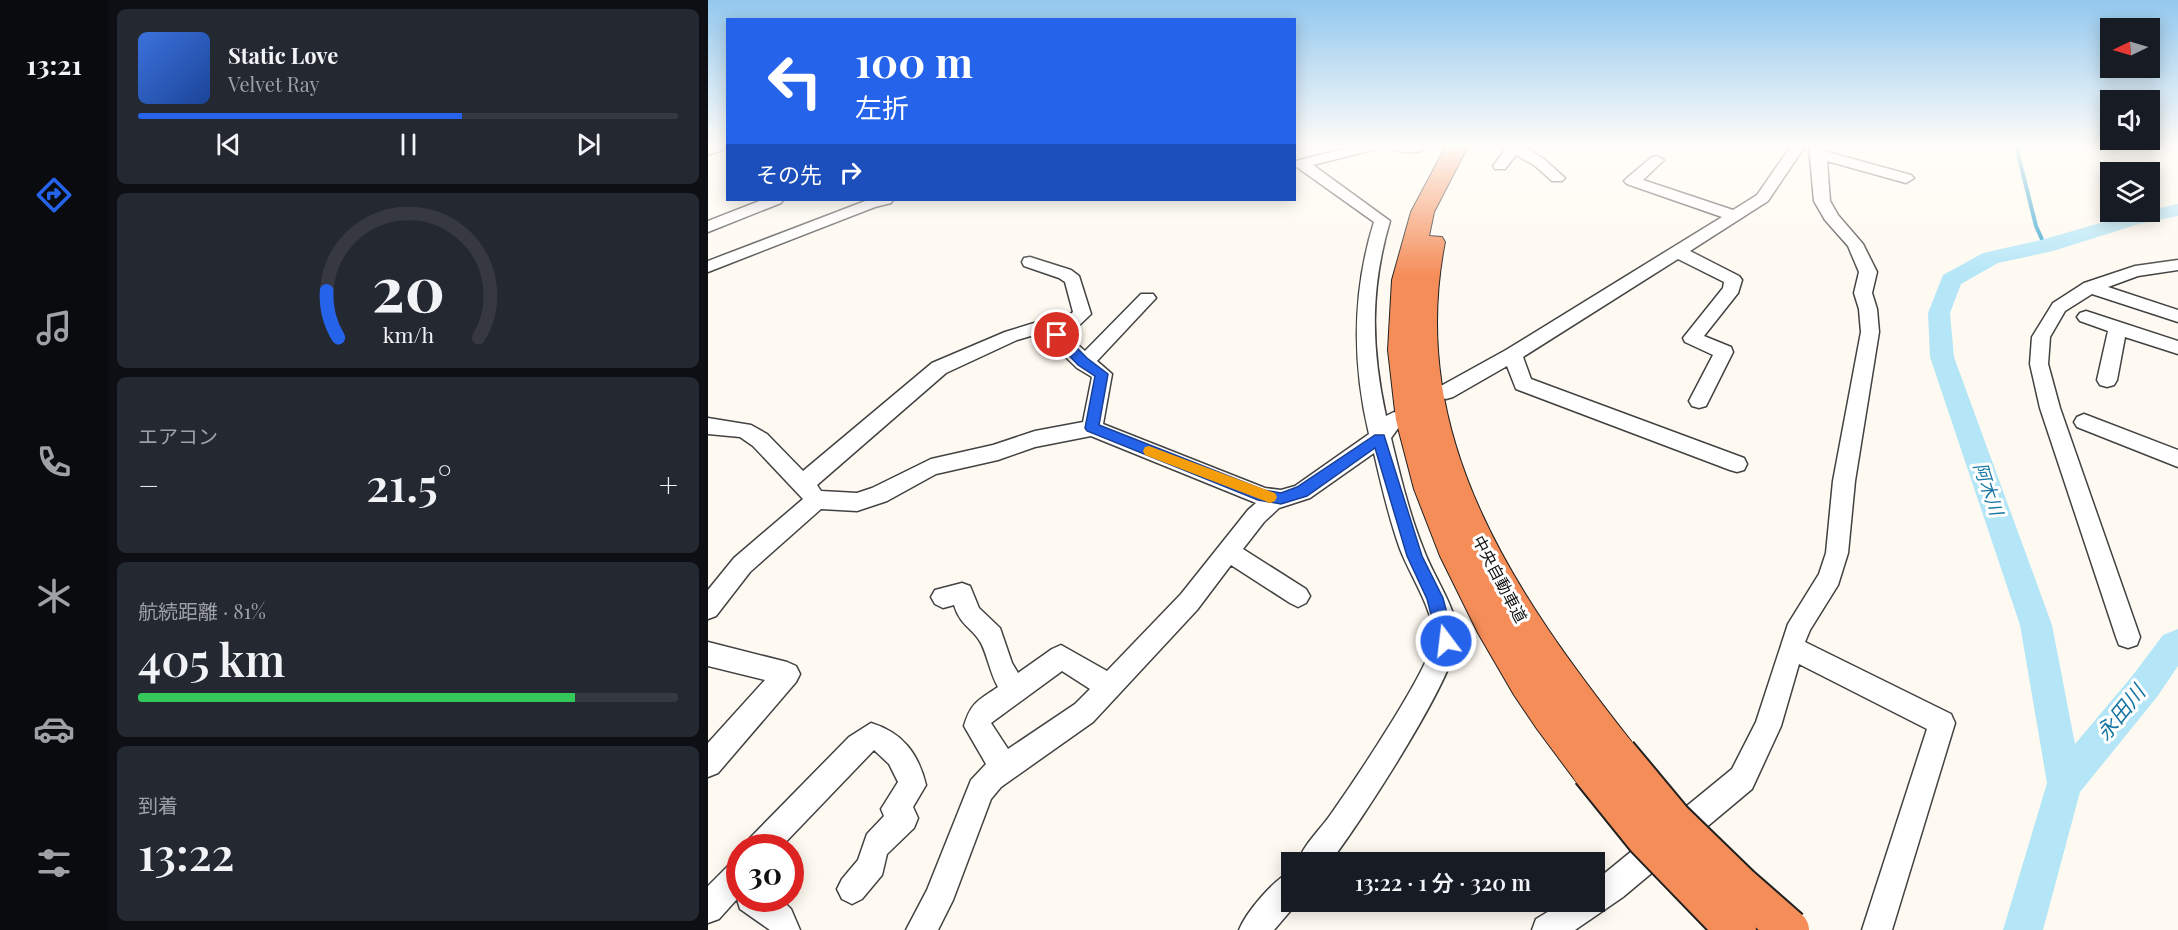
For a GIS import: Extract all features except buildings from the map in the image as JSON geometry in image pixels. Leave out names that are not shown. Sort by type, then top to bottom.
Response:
[{"type":"highway","name":"中央自動車道","points":[[1432,189],[1415,231],[1406,267],[1401,302],[1402,358],[1407,401],[1426,475],[1441,515],[1490,618],[1528,683],[1604,763],[1672,821],[1740,887],[1789,930]]},
{"type":"highway","name":"中央自動車道","points":[[1451,189],[1437,225],[1427,265],[1423,317],[1425,372],[1432,412],[1445,456],[1473,529],[1508,597],[1646,837],[1736,930]]},
{"type":"street","points":[[1319,852],[1369,783],[1428,684],[1446,641],[1435,598],[1414,556],[1387,429],[1368,371],[1364,314],[1374,243],[1382,221],[1337,189]]},
{"type":"street","points":[[1654,189],[1734,216]]},
{"type":"street","points":[[1446,392],[1513,355],[1763,198],[1771,189]]},
{"type":"street","points":[[1605,892],[1742,779],[1768,726],[1800,624],[1830,578],[1836,553],[1844,481],[1870,332],[1868,309],[1863,293],[1868,272],[1855,244],[1831,217],[1822,201],[1820,189]]},
{"type":"street","points":[[708,227],[773,201]]},
{"type":"street","points":[[708,267],[881,201]]},
{"type":"street","points":[[1678,252],[1733,280],[1732,290],[1692,338],[1724,352],[1699,401]]},
{"type":"street","points":[[1030,262],[1065,274],[1073,280],[1082,314],[1057,335]]},
{"type":"street","points":[[2128,637],[2050,408],[2039,364],[2041,337],[2059,307],[2090,287],[2135,271],[2178,265]]},
{"type":"street","points":[[2090,287],[2178,316]]},
{"type":"street","points":[[1084,363],[1147,298]]},
{"type":"street","points":[[2086,317],[2178,348]]},
{"type":"street","points":[[708,608],[742,565],[810,492],[939,368],[1011,336],[1044,326],[1057,335],[1084,363],[1102,374],[1092,428]]},
{"type":"street","points":[[2107,380],[2118,328]]},
{"type":"street","points":[[1513,355],[1523,384],[1737,464]]},
{"type":"street","points":[[2084,422],[2178,459]]},
{"type":"street","points":[[708,426],[744,430],[760,440],[810,492],[857,502],[879,495],[931,467],[998,452],[1009,446],[1092,428],[1263,496],[1281,498],[1302,492],[1387,429]]},
{"type":"street","points":[[921,930],[939,900],[981,789],[1004,767],[1084,713],[1189,602],[1256,516],[1270,504],[1272,497]]},
{"type":"street","points":[[1229,552],[1298,596]]},
{"type":"street","points":[[943,597],[962,593],[969,614],[991,636],[1001,668],[1015,690]]},
{"type":"street","points":[[1791,647],[1942,723],[1877,930]]},
{"type":"street","points":[[708,654],[787,674],[708,763]]},
{"type":"street","points":[[1004,767],[977,726],[980,714],[1061,657],[1109,687]]},
{"type":"street","points":[[773,834],[858,746],[871,736],[878,738],[895,750],[909,768],[912,785],[895,809],[904,818],[879,841],[871,855],[872,865],[852,889]]},
{"type":"street","points":[[708,908],[726,896]]},
{"type":"street","points":[[1254,930],[1281,899]]},
{"type":"street","points":[[773,912],[784,924],[785,930]]},
{"type":"street","points":[[1547,930],[1575,912]]},
{"type":"waterway","points":[[2027,189],[2036,226],[2045,246]]},
{"type":"waterway","name":"阿木川","points":[[2065,783],[2036,625],[1942,357],[1939,313],[1951,280],[1991,258],[2045,246],[2135,219],[2178,210]]},
{"type":"waterway","name":"永田川","points":[[2065,783],[2145,686],[2174,645],[2178,644]]},
{"type":"waterway","name":"阿木川","points":[[2023,930],[2065,783]]},
{"type":"slow traffic","points":[[1149,451],[1270,497]]},
{"type":"route","points":[[1057,335],[1082,362],[1102,374],[1092,428],[1263,496],[1281,498],[1302,492],[1379,438],[1414,556],[1435,598],[1446,641]]}]
